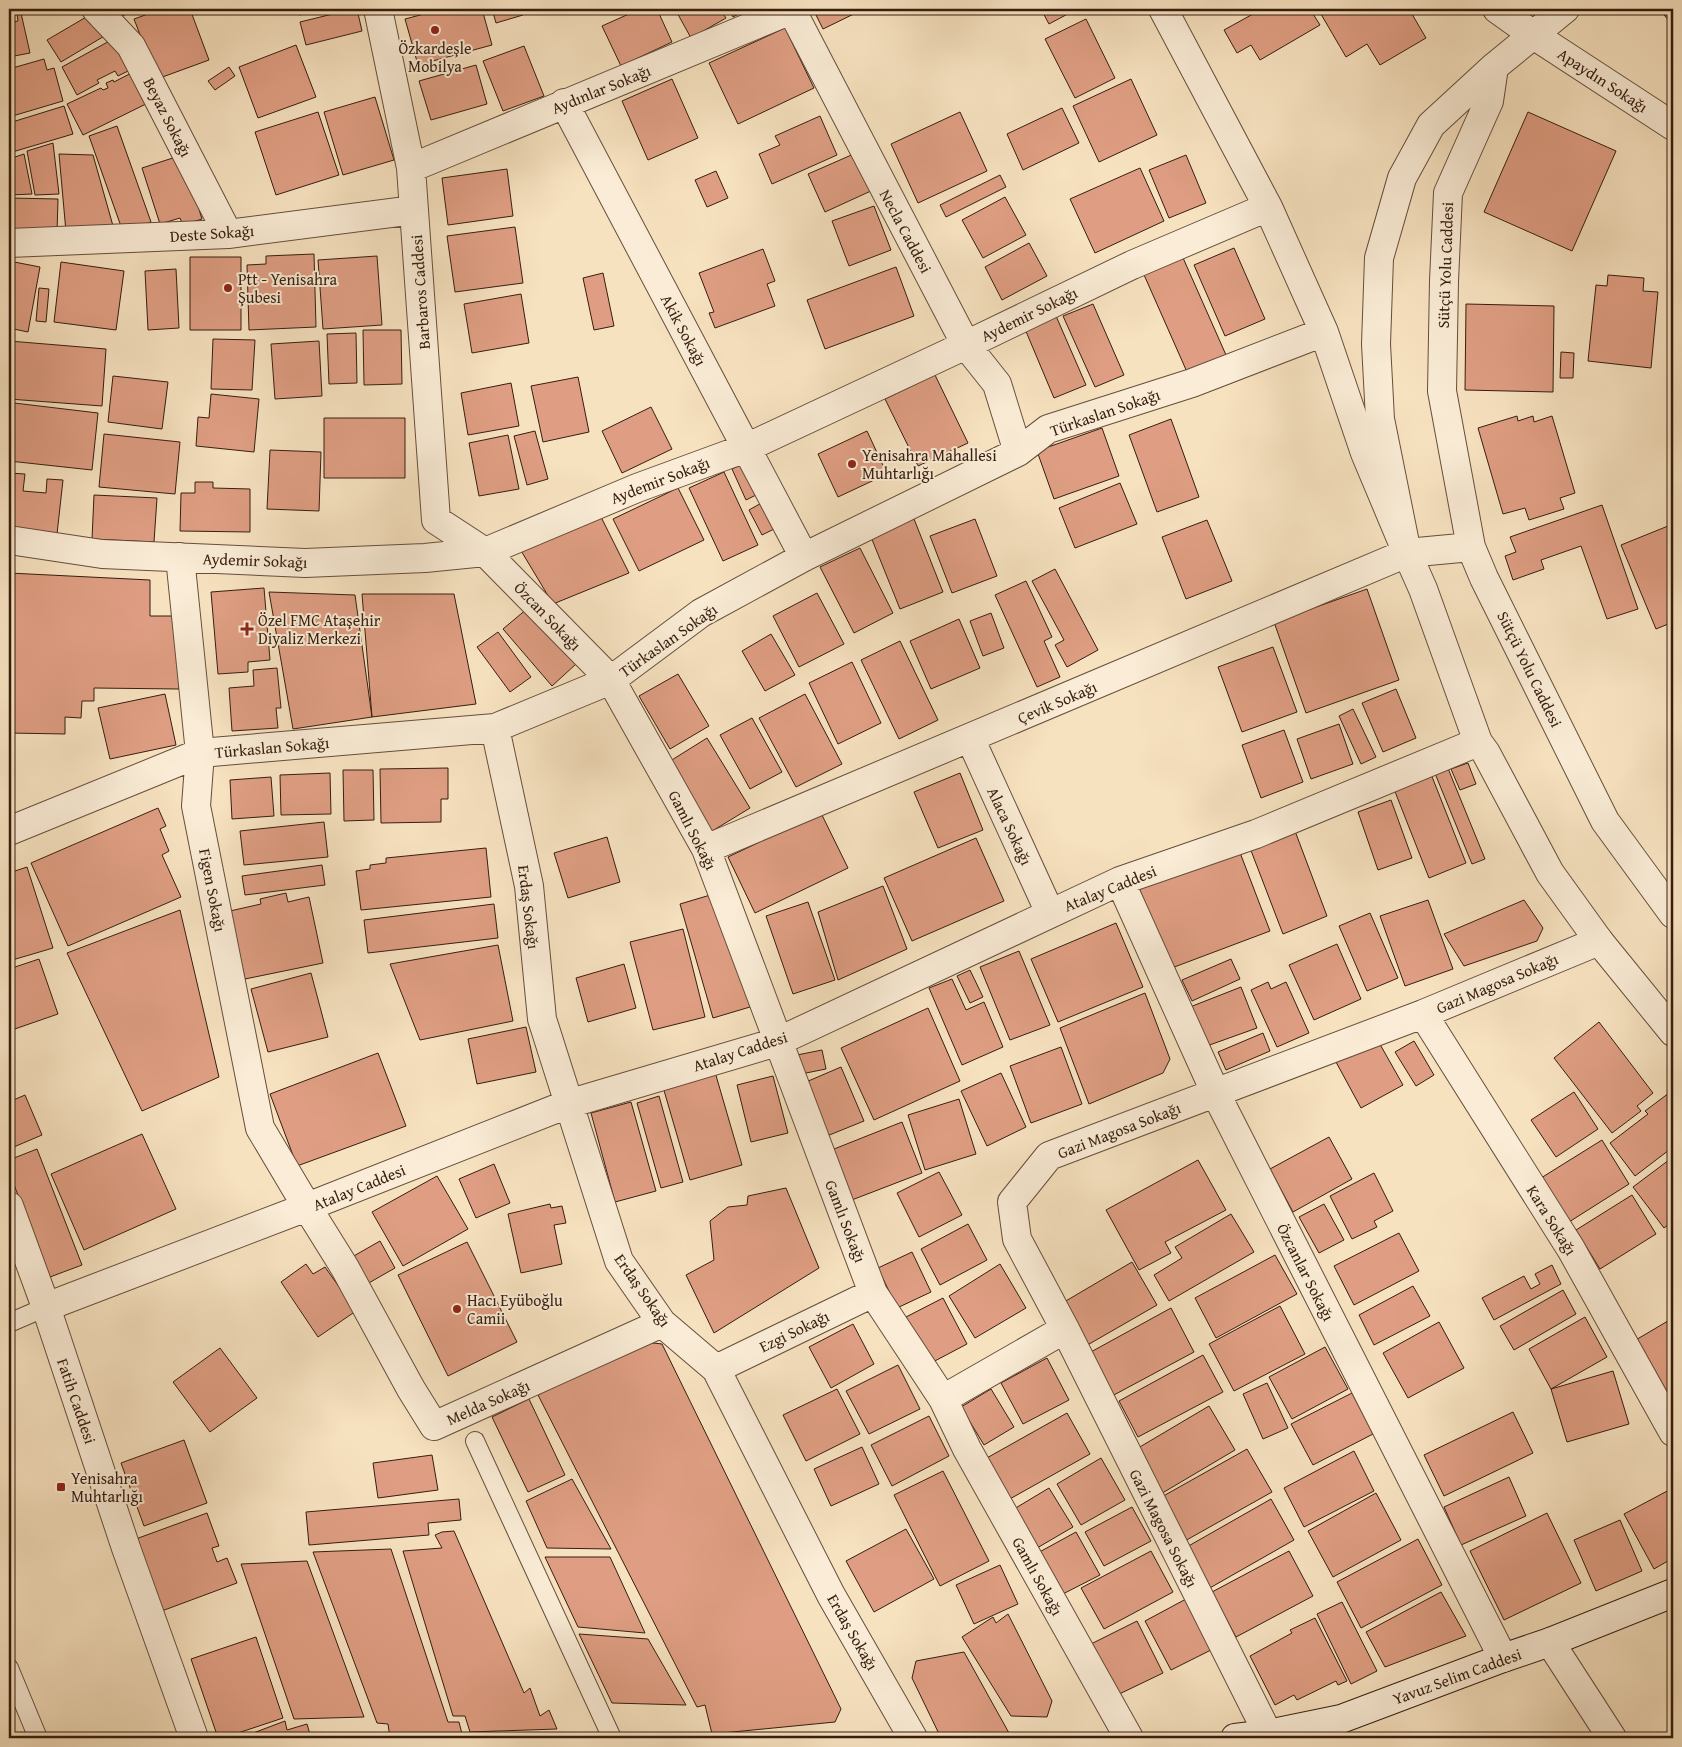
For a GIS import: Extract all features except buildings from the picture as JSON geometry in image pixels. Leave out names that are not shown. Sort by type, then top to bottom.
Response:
[{"type":"street","name":"Beyaz Sokağı","points":[[96,9],[131,46],[228,234]]},
{"type":"street","name":"Barbaros Caddesi","points":[[378,9],[410,168],[436,520],[485,552]]},
{"type":"street","name":"Aydınlar Sokağı","points":[[410,168],[791,9]]},
{"type":"street","name":"Necla Caddesi","points":[[791,9],[966,345],[997,384],[1018,452]]},
{"type":"street","points":[[1163,9],[1268,207],[1324,332],[1365,453],[1423,589],[1478,742],[1486,753],[1550,873],[1599,941],[1673,1032]]},
{"type":"street","name":"Apaydın Sokağı","points":[[1497,9],[1673,126]]},
{"type":"street","points":[[1407,553],[1380,419],[1376,344],[1380,258],[1402,178],[1431,125],[1532,34],[1565,9]]},
{"type":"street","name":"Sütçü Yolu Caddesi","points":[[1494,67],[1489,101],[1448,193],[1442,391],[1471,547],[1484,578],[1605,821],[1673,914]]},
{"type":"street","name":"Akik Sokağı","points":[[564,104],[804,557]]},
{"type":"street","name":"Aydemir Sokağı","points":[[9,540],[102,554],[305,563],[426,558],[485,552],[637,488],[746,448],[966,345],[1132,264],[1268,207]]},
{"type":"street","name":"Deste Sokağı","points":[[9,243],[228,234],[414,210]]},
{"type":"street","name":"Türkaslan Sokağı","points":[[9,831],[200,754],[496,728],[611,680],[702,613],[804,557],[1018,452],[1048,429],[1192,383],[1324,332]]},
{"type":"street","name":"Çevik Sokağı","points":[[706,849],[1407,553],[1471,547]]},
{"type":"street","name":"Özcan Sokağı","points":[[485,552],[611,680]]},
{"type":"street","name":"Figen Sokağı","points":[[180,557],[200,754],[196,806],[260,1128],[307,1207]]},
{"type":"street","name":"Gamlı Sokağı","points":[[611,680],[706,849],[873,1293],[943,1398],[967,1449],[1129,1738]]},
{"type":"street","name":"Erdaş Sokağı","points":[[496,728],[528,886],[542,1020],[619,1261],[662,1323],[716,1369],[831,1595],[913,1738]]},
{"type":"street","name":"Alaca Sokağı","points":[[970,738],[1050,913]]},
{"type":"street","name":"Atalay Caddesi","points":[[46,1307],[568,1104],[777,1042],[1120,881],[1256,834],[1478,742]]},
{"type":"street","name":"Özcanlar Sokağı","points":[[1120,881],[1216,1094],[1502,1658]]},
{"type":"street","name":"Gazi Magosa Sokağı","points":[[1268,1734],[1065,1329],[1017,1238],[1012,1202],[1048,1156],[1216,1094],[1423,1014],[1599,941]]},
{"type":"street","name":"Kara Sokağı","points":[[1423,1014],[1571,1249],[1673,1432]]},
{"type":"street","name":"Fatih Caddesi","points":[[9,1206],[46,1307],[126,1548],[194,1738]]},
{"type":"street","name":"Melda Sokağı","points":[[307,1207],[345,1268],[411,1389],[434,1426],[662,1323]]},
{"type":"street","name":"Ezgi Sokağı","points":[[716,1369],[873,1293]]},
{"type":"street","points":[[943,1398],[1065,1329]]},
{"type":"street","name":"Yavuz Selim Caddesi","points":[[1235,1738],[1268,1734],[1341,1719],[1502,1658],[1550,1642],[1673,1594]]},
{"type":"street","points":[[1550,1642],[1606,1736]]},
{"type":"lane","points":[[9,1323],[46,1307]]},
{"type":"lane","points":[[475,1441],[612,1738]]},
{"type":"lane","points":[[9,1668],[38,1738]]},
{"type":"place","name":"Özkardeşle Mobilya","points":[[435,30]]},
{"type":"place","name":"Ptt - Yenisahra Şubesi","points":[[228,288]]},
{"type":"place","name":"Yenisahra Mahallesi Muhtarlığı","points":[[852,464]]},
{"type":"place","name":"Özel FMC Ataşehir Diyaliz Merkezi","points":[[247,629]]},
{"type":"place","name":"Hacı Eyüboğlu Camii","points":[[457,1309]]},
{"type":"place","name":"Yenisahra Muhtarlığı","points":[[61,1487]]}]
